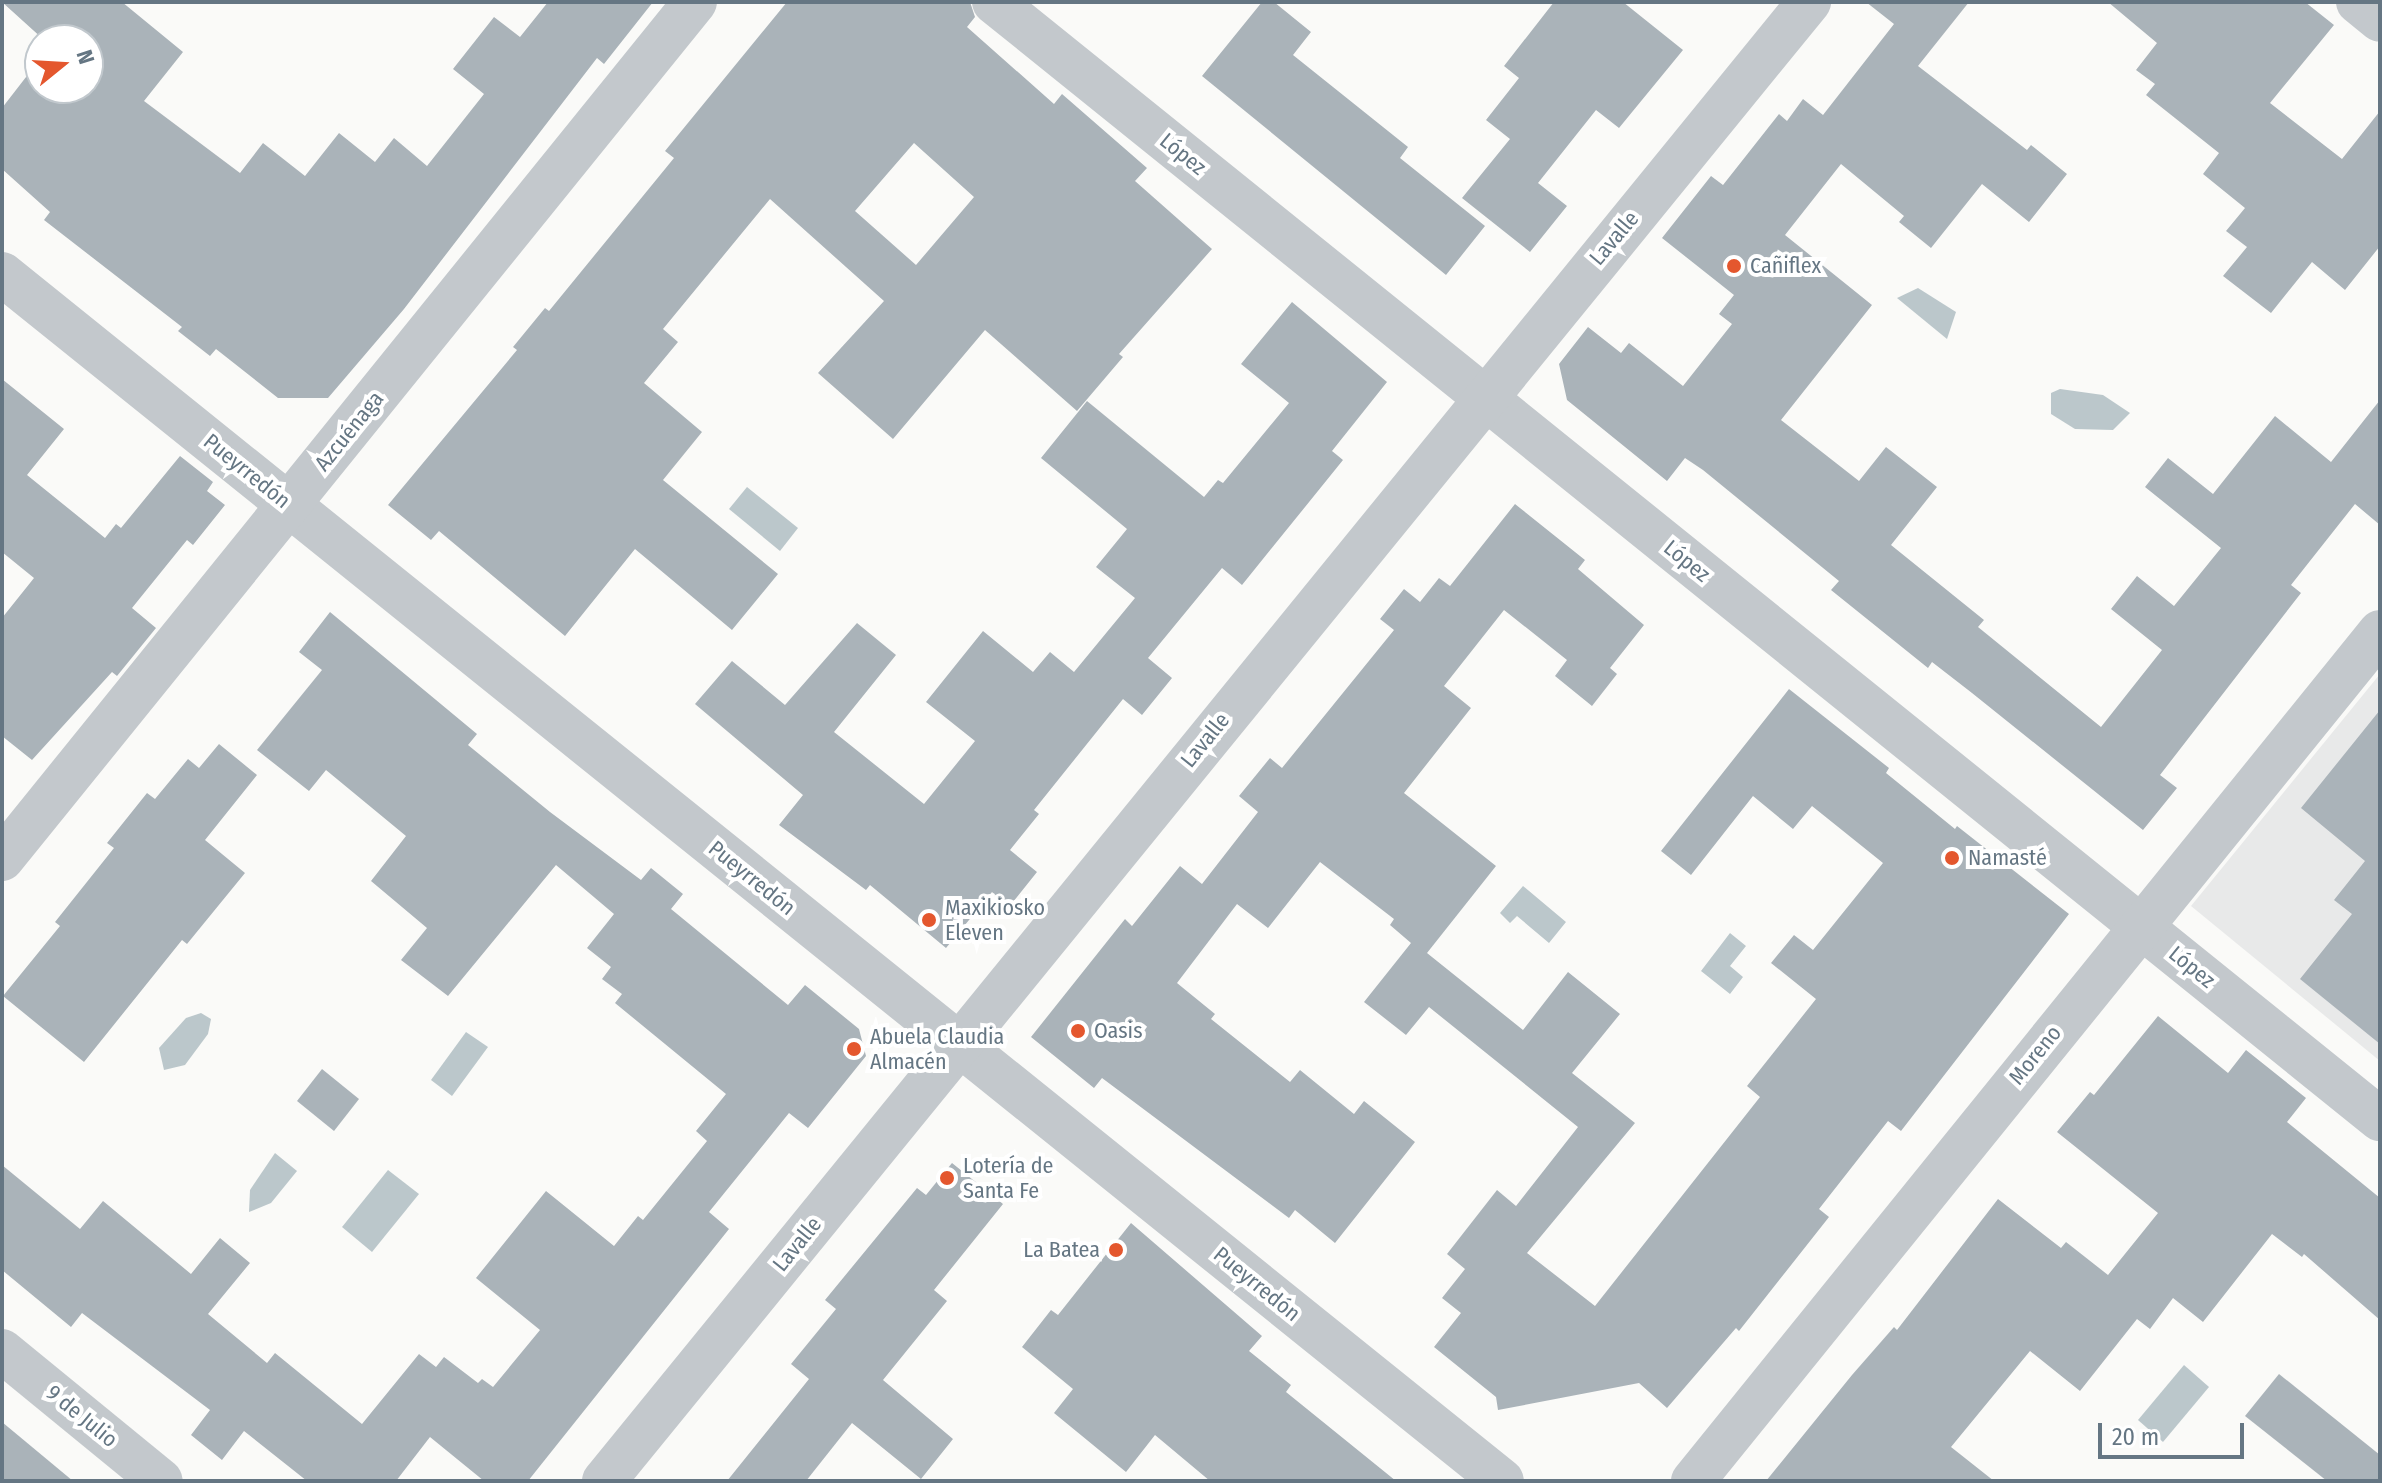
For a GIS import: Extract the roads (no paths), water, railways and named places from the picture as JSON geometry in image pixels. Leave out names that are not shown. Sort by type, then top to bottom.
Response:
[{"type":"street","name":"Azcuénaga","points":[[2,859],[695,2]]},
{"type":"street","name":"López","points":[[994,2],[2380,1119]]},
{"type":"street","name":"Lavalle","points":[[604,1481],[1483,396],[1809,2]]},
{"type":"street","points":[[2358,2],[2380,20]]},
{"type":"street","name":"Pueyrredón","points":[[2,274],[1502,1481]]},
{"type":"street","name":"Moreno","points":[[1693,1481],[2139,925],[2380,632]]},
{"type":"street","name":"9 de Julio","points":[[2,1351],[161,1481]]},
{"type":"place","name":"Cañiflex","points":[[1734,266]]},
{"type":"place","name":"Namasté","points":[[1952,858]]},
{"type":"place","name":"Maxikiosko Eleven","points":[[929,920]]},
{"type":"place","name":"Oasis","points":[[1078,1031]]},
{"type":"place","name":"Abuela Claudia Almacén","points":[[854,1049]]},
{"type":"place","name":"Lotería de Santa Fe","points":[[947,1178]]},
{"type":"place","name":"La Batea","points":[[1116,1250]]}]
